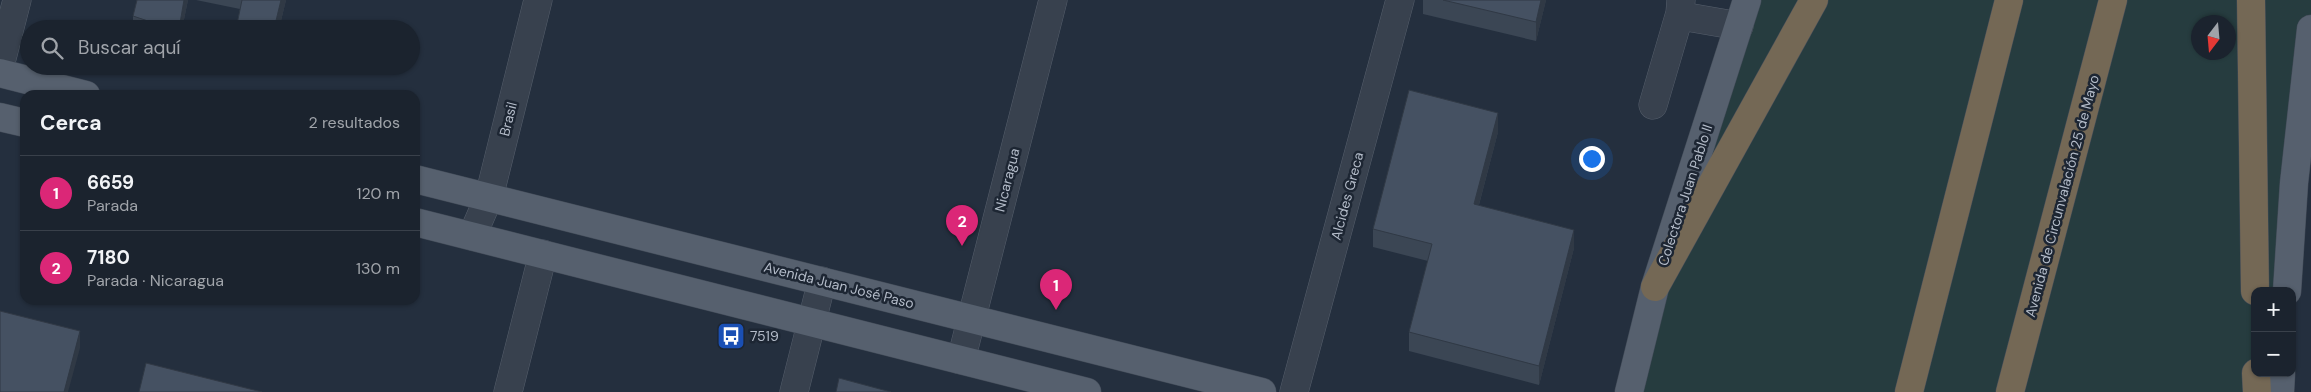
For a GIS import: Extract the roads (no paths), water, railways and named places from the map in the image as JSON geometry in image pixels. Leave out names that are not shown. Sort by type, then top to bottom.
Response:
[{"type":"highway","points":[[1655,287],[1814,0]]},
{"type":"highway","points":[[1909,392],[2009,0]]},
{"type":"highway","name":"Avenida de Circunvalación 25 de Mayo","points":[[2010,392],[2114,0]]},
{"type":"highway","points":[[2251,0],[2255,287]]},
{"type":"highway","points":[[2256,377],[2257,392]]},
{"type":"main road","name":"Colectora Juan Pablo II","points":[[1629,392],[1655,287],[1748,0]]},
{"type":"main road","points":[[2286,287],[2294,183],[2311,29]]},
{"type":"main road","points":[[0,73],[66,90]]},
{"type":"main road","points":[[0,117],[20,122]]},
{"type":"main road","name":"Avenida Juan José Paso","points":[[420,180],[1262,392]]},
{"type":"main road","points":[[420,223],[960,360],[1054,388],[1087,392]]},
{"type":"main road","points":[[2280,392],[2281,377]]},
{"type":"street","points":[[0,66],[17,0]]},
{"type":"street","name":"Brasil","points":[[472,236],[489,197],[538,0]]},
{"type":"street","name":"Nicaragua","points":[[960,360],[1053,0]]},
{"type":"street","name":"Alcides Greca","points":[[1294,392],[1400,0]]},
{"type":"street","points":[[1681,6],[1688,17],[1739,26]]},
{"type":"street","points":[[1653,105],[1681,6]]},
{"type":"street","points":[[508,392],[543,254]]},
{"type":"street","points":[[794,392],[822,281]]},
{"type":"place","name":"7180","points":[[962,246]]},
{"type":"place","name":"6659","points":[[1056,310]]},
{"type":"place","name":"7519","points":[[731,336]]}]
